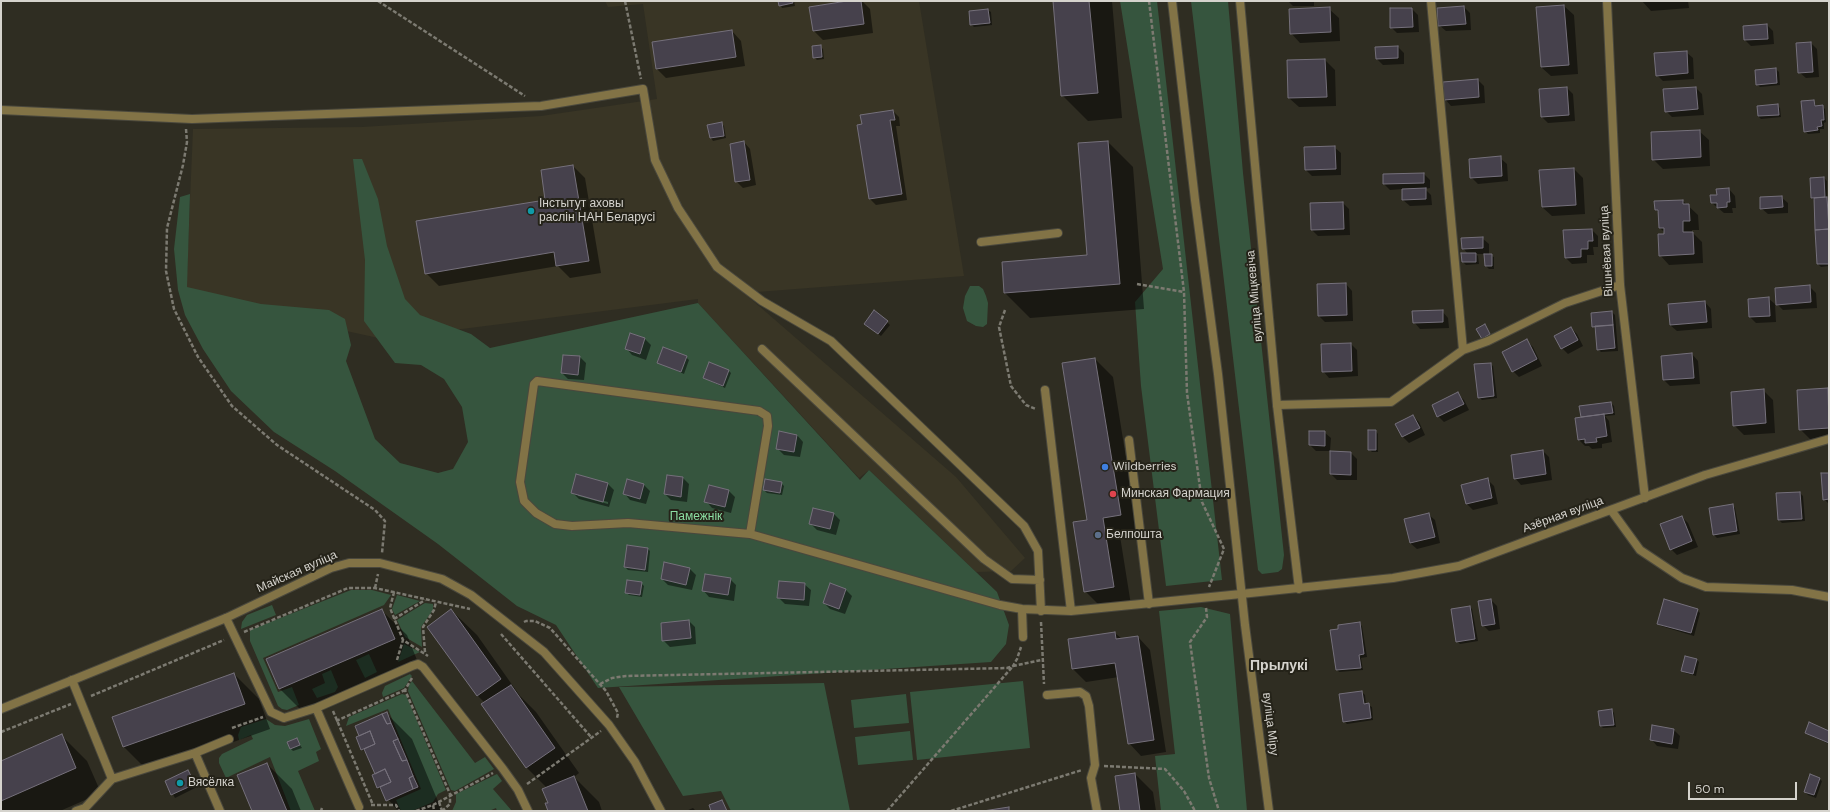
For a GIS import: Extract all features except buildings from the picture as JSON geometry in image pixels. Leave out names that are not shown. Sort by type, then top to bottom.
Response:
[{"type":"street","name":"вуліца Міру","points":[[1172,1],[1195,200],[1218,374],[1241,594],[1269,811]]},
{"type":"street","name":"вуліца Міцкевіча","points":[[1240,1],[1277,405],[1299,589]]},
{"type":"street","points":[[1431,1],[1463,350]]},
{"type":"street","name":"Вішнёвая вуліца","points":[[1607,1],[1620,285],[1645,498]]},
{"type":"street","points":[[1,110],[186,119],[541,106],[643,89],[655,160],[678,208],[718,267],[762,301],[831,341],[1024,526],[1038,551],[1040,611]]},
{"type":"street","points":[[981,242],[1058,233]]},
{"type":"street","points":[[1277,405],[1390,402],[1463,350],[1488,341],[1565,303],[1620,285]]},
{"type":"street","points":[[762,349],[984,559],[1012,579],[1040,580]]},
{"type":"street","name":"Азёрная вуліца","points":[[750,534],[768,426],[767,416],[759,411],[537,381],[534,384],[520,482],[524,500],[536,513],[555,524],[572,526],[628,523],[750,534],[1000,605],[1040,611],[1071,611],[1299,589],[1393,578],[1459,566],[1705,475],[1829,439]]},
{"type":"street","points":[[1045,390],[1071,611]]},
{"type":"street","points":[[1129,440],[1149,604]]},
{"type":"street","points":[[1611,510],[1640,550],[1682,578],[1706,587],[1792,590],[1829,597]]},
{"type":"street","name":"Майская вуліца","points":[[1,709],[226,618],[331,568],[349,563],[380,563],[442,579],[471,594],[544,652],[610,725],[635,762],[661,811]]},
{"type":"street","points":[[1022,609],[1024,636]]},
{"type":"street","points":[[226,618],[271,712],[284,718],[316,708],[412,666],[418,664],[423,667],[503,769],[518,790],[528,811]]},
{"type":"street","points":[[72,680],[82,700],[112,778]]},
{"type":"street","points":[[1047,696],[1080,692],[1086,696],[1089,706],[1095,765],[1092,778],[1097,811]]},
{"type":"street","points":[[316,708],[358,807]]},
{"type":"street","points":[[76,811],[86,809],[112,778],[195,753],[229,739]]},
{"type":"street","points":[[195,753],[220,811]]},
{"type":"path","points":[[378,1],[541,106]]},
{"type":"path","points":[[625,1],[643,89]]},
{"type":"path","points":[[1149,1],[1184,292],[1187,393],[1202,502],[1224,549],[1205,597],[1207,617],[1190,642],[1209,778],[1219,811]]},
{"type":"path","points":[[186,119],[187,142],[183,165],[167,228],[166,271],[174,308],[198,357],[232,406],[277,445],[375,510],[385,521],[386,531],[375,588]]},
{"type":"path","points":[[1137,284],[1184,292]]},
{"type":"path","points":[[1004,310],[999,327],[1011,386],[1026,405],[1048,414]]},
{"type":"path","points":[[1,732],[82,700],[348,588],[375,588],[474,610]]},
{"type":"path","points":[[394,592],[390,608],[403,640],[425,652]]},
{"type":"path","points":[[394,619],[425,600]]},
{"type":"path","points":[[425,652],[423,627],[434,610],[436,602]]},
{"type":"path","points":[[1040,611],[1041,660],[1043,682],[1047,696]]},
{"type":"path","points":[[515,629],[526,620],[535,621],[550,628],[600,684],[618,713],[617,718],[610,725],[518,790]]},
{"type":"path","points":[[244,632],[246,640]]},
{"type":"path","points":[[500,632],[592,738]]},
{"type":"path","points":[[887,811],[1012,666],[1017,659],[1024,636]]},
{"type":"path","points":[[395,666],[403,640]]},
{"type":"path","points":[[419,655],[425,652]]},
{"type":"path","points":[[600,684],[612,678],[626,676],[1007,668],[1041,660]]},
{"type":"path","points":[[324,727],[405,690],[412,677],[423,667]]},
{"type":"path","points":[[405,690],[450,794],[450,804],[442,811],[439,802]]},
{"type":"path","points":[[330,702],[373,805]]},
{"type":"path","points":[[951,811],[1095,765],[1164,769],[1184,791],[1195,811]]},
{"type":"path","points":[[416,811],[439,802],[450,794],[503,769]]},
{"type":"path","points":[[358,807],[373,805],[396,805],[399,811]]},
{"type":"path","points":[[432,805],[434,810]]},
{"type":"path","points":[[968,806],[970,811]]},
{"type":"shaded area","points":[[605,1],[919,1],[964,276],[744,293],[956,477],[1025,558],[1011,571],[976,572],[869,470],[859,478],[698,303],[698,299],[383,339],[186,296],[193,129],[362,127],[541,116],[657,99],[643,4],[608,7]]},
{"type":"green space","points":[[1120,1],[1157,1],[1222,580],[1166,586],[1141,386],[1135,302],[1163,269]]},
{"type":"green space","points":[[1191,1],[1228,1],[1243,173],[1284,555],[1282,569],[1278,572],[1262,574],[1258,570]]},
{"type":"green space","name":"Памежнік","points":[[353,159],[362,159],[378,199],[387,246],[405,299],[420,315],[471,334],[490,348],[698,303],[860,480],[869,470],[997,592],[1009,625],[1006,644],[991,662],[598,688],[556,625],[517,606],[438,544],[335,471],[274,432],[231,391],[203,349],[185,315],[178,290],[174,249],[180,197],[190,194],[187,287],[261,304],[329,310],[345,319],[351,345],[346,361],[375,439],[400,463],[438,473],[453,469],[468,442],[462,407],[444,379],[421,365],[395,363],[364,321],[365,260]]},
{"type":"green space","points":[[970,286],[979,286],[983,289],[986,296],[988,303],[987,324],[983,327],[976,326],[967,321],[963,308],[965,296]]},
{"type":"green space","points":[[351,590],[372,590],[391,595],[384,605],[263,658],[278,692],[292,687],[299,705],[287,710],[282,709],[278,706],[250,641],[250,630]]},
{"type":"green space","points":[[397,595],[420,601],[395,615],[392,609]]},
{"type":"green space","points":[[425,603],[433,604],[433,610],[421,627],[422,647],[405,637],[397,620]]},
{"type":"green space","points":[[272,605],[276,615],[241,629],[242,622],[247,615]]},
{"type":"green space","points":[[1201,607],[1230,614],[1247,811],[1161,811],[1155,756],[1175,754],[1159,611]]},
{"type":"green space","points":[[404,644],[420,652],[398,662]]},
{"type":"green space","points":[[369,654],[377,672],[365,678],[356,660]]},
{"type":"green space","points":[[331,670],[338,687],[335,692],[317,698],[312,689],[325,683],[322,674]]},
{"type":"green space","points":[[410,674],[412,676],[404,688],[383,697],[382,693],[385,686]]},
{"type":"green space","points":[[412,681],[475,763],[485,757],[494,769],[455,791],[451,790],[408,691],[409,685]]},
{"type":"green space","points":[[1023,681],[1030,748],[917,760],[910,692]]},
{"type":"green space","points":[[824,683],[850,811],[731,811],[721,791],[683,796],[619,687]]},
{"type":"green space","points":[[402,694],[406,695],[446,790],[438,794],[433,802],[412,811],[401,811],[396,800],[421,789],[388,709],[346,726],[349,717]]},
{"type":"green space","points":[[906,694],[909,723],[854,728],[851,700]]},
{"type":"green space","points":[[266,719],[275,725],[285,726],[309,719],[321,749],[316,752],[319,761],[298,771],[315,811],[291,811],[270,757],[226,778],[219,763],[219,758],[222,754],[253,739],[251,735],[239,740],[238,735],[241,727]]},
{"type":"green space","points":[[910,731],[913,760],[858,765],[855,737]]},
{"type":"green space","points":[[497,774],[502,781],[493,789],[512,811],[497,811],[496,808],[489,811],[452,811],[456,802],[456,794]]},
{"type":"place","name":"Інстытут аховы раслін НАН Беларусі","points":[[531,211]]},
{"type":"place","name":"Wildberries","points":[[1105,467]]},
{"type":"place","name":"Минская Фармация","points":[[1113,494]]},
{"type":"place","name":"Белпошта","points":[[1098,535]]},
{"type":"place","name":"Вясёлка","points":[[180,783]]},
{"type":"district","name":"Прылукі","points":[[1279,666]]}]
